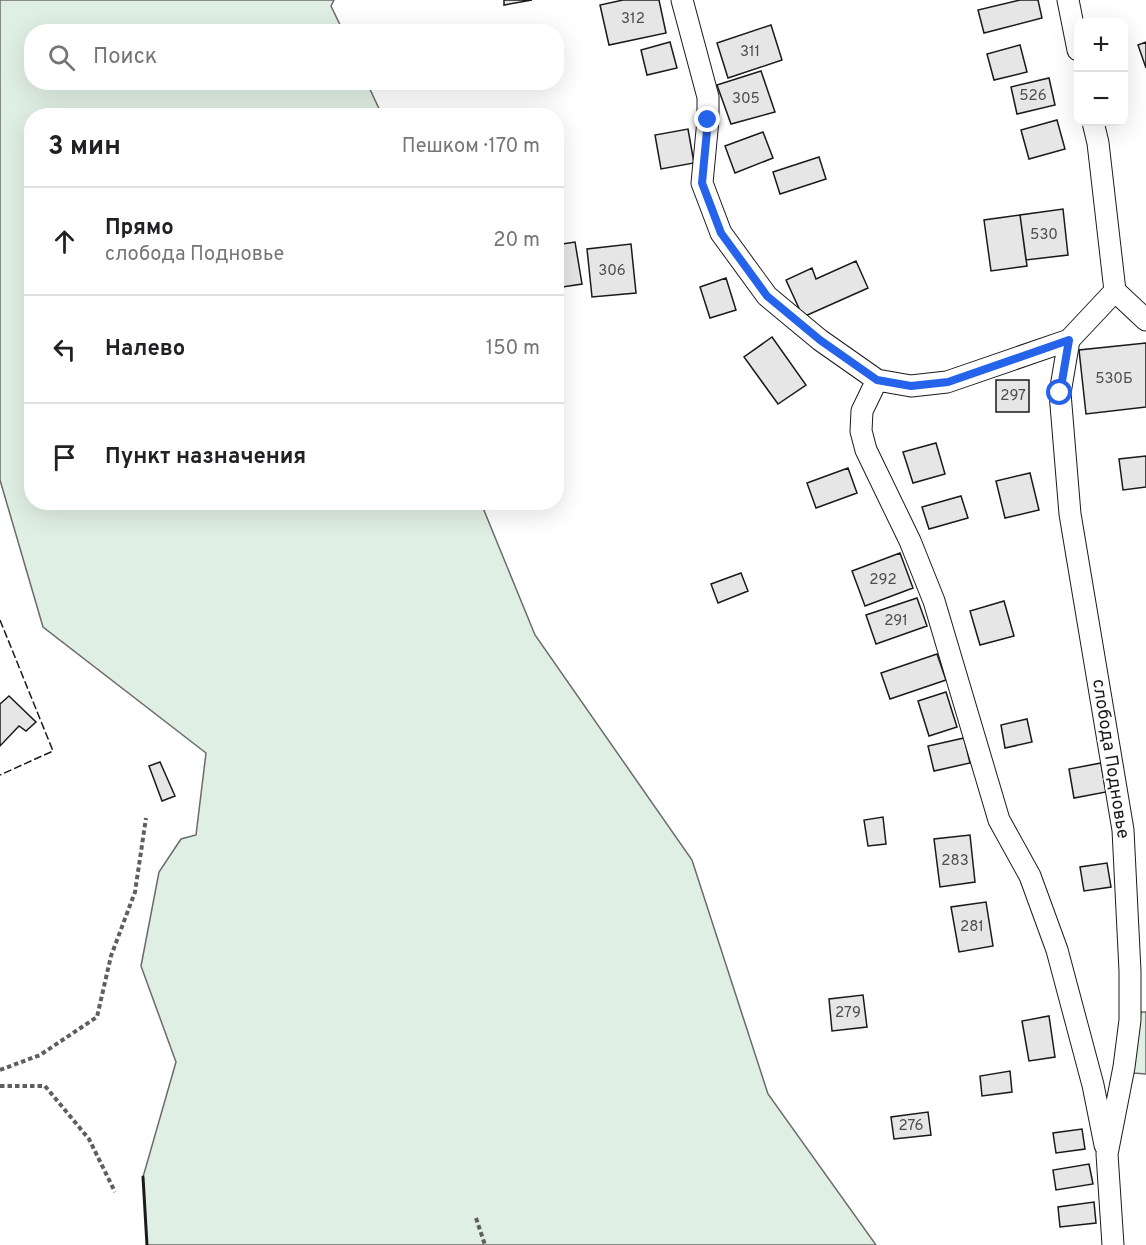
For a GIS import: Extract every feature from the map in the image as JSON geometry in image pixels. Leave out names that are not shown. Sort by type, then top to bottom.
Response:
[{"type":"street","points":[[682,0],[708,97],[702,183],[721,233],[767,296],[820,340],[877,380],[911,386],[948,382],[1069,340],[1115,291]]},
{"type":"street","points":[[1068,0],[1074,30]]},
{"type":"street","points":[[1095,126],[1115,291],[1146,320]]},
{"type":"street","name":"слобода Подновье","points":[[1069,340],[1060,393],[1070,514],[1123,830],[1130,970],[1130,1020],[1124,1067],[1107,1154],[1113,1245]]},
{"type":"street","points":[[877,380],[862,411],[861,431],[866,450],[910,541],[934,601],[999,820],[1030,876],[1056,950],[1093,1085],[1107,1154]]},
{"type":"path","points":[[0,1070],[40,1055],[97,1017],[111,956],[135,892],[146,818]]},
{"type":"path","points":[[0,1086],[45,1086],[89,1139],[115,1192]]},
{"type":"path","points":[[476,1218],[485,1245]]},
{"type":"green space","points":[[0,0],[334,0],[331,6],[340,24],[24,24],[24,90],[370,90],[379,108],[24,108],[24,510],[484,510],[535,635],[692,860],[768,1094],[876,1245],[147,1245],[143,1177],[176,1062],[141,966],[159,872],[181,839],[196,835],[206,753],[43,627],[0,480]]},
{"type":"green space","points":[[1141,1012],[1146,1012],[1146,1074],[1133,1073]]},
{"type":"building","points":[[504,0],[532,0],[504,5]]},
{"type":"building","points":[[623,0],[659,0],[666,33],[609,45],[600,5]]},
{"type":"building","points":[[1020,0],[1038,0],[1042,18],[984,33],[978,10]]},
{"type":"building","points":[[771,25],[782,60],[728,78],[717,43]]},
{"type":"building","points":[[670,42],[677,68],[647,75],[641,50]]},
{"type":"building","points":[[1146,42],[1146,68],[1138,45]]},
{"type":"building","points":[[1020,45],[1027,72],[994,80],[987,54]]},
{"type":"building","points":[[761,71],[775,112],[731,124],[717,85]]},
{"type":"building","points":[[1049,78],[1055,105],[1017,114],[1011,87]]},
{"type":"building","points":[[1057,120],[1065,149],[1029,159],[1021,130]]},
{"type":"building","points":[[688,129],[694,163],[661,169],[655,135]]},
{"type":"building","points":[[763,132],[773,158],[735,173],[725,146]]},
{"type":"building","points":[[819,157],[826,179],[780,194],[773,172]]},
{"type":"building","points":[[1063,209],[1068,255],[1026,260],[1020,215]]},
{"type":"building","points":[[1020,215],[1027,266],[991,271],[984,220]]},
{"type":"building","points":[[575,242],[582,284],[564,287],[564,244]]},
{"type":"building","points":[[631,244],[636,293],[592,297],[587,249]]},
{"type":"building","points":[[856,261],[868,288],[803,317],[786,280],[812,268],[816,279]]},
{"type":"building","points":[[726,278],[736,310],[710,318],[700,287]]},
{"type":"building","points":[[772,337],[806,385],[778,404],[744,357]]},
{"type":"building","points":[[1146,343],[1146,407],[1086,414],[1079,350]]},
{"type":"building","points":[[996,380],[1029,380],[1029,412],[996,412]]},
{"type":"building","points":[[936,443],[945,474],[913,483],[903,452]]},
{"type":"building","points":[[1146,456],[1146,487],[1123,490],[1119,459]]},
{"type":"building","points":[[848,468],[857,493],[816,508],[807,483]]},
{"type":"building","points":[[1030,473],[1039,510],[1005,518],[996,481]]},
{"type":"building","points":[[961,496],[968,518],[929,529],[922,507]]},
{"type":"building","points":[[900,553],[913,588],[865,606],[852,571]]},
{"type":"building","points":[[741,573],[748,591],[718,603],[711,584]]},
{"type":"building","points":[[917,598],[927,626],[876,644],[866,615]]},
{"type":"building","points":[[1004,601],[1014,636],[980,645],[970,611]]},
{"type":"building","points":[[937,654],[946,680],[890,699],[881,673]]},
{"type":"building","points":[[946,692],[957,727],[929,736],[918,701]]},
{"type":"building","points":[[9,696],[36,722],[26,731],[19,726],[0,746],[0,704]]},
{"type":"building","points":[[1027,719],[1032,742],[1005,748],[1001,725]]},
{"type":"building","points":[[964,738],[970,763],[934,771],[928,746]]},
{"type":"building","points":[[160,762],[175,796],[162,801],[149,766]]},
{"type":"building","points":[[1101,763],[1106,792],[1074,798],[1069,769]]},
{"type":"building","points":[[883,817],[886,844],[868,846],[864,820]]},
{"type":"building","points":[[970,835],[975,882],[940,887],[934,839]]},
{"type":"building","points":[[1107,863],[1111,887],[1084,891],[1080,867]]},
{"type":"building","points":[[986,902],[993,946],[959,952],[951,907]]},
{"type":"building","points":[[863,995],[867,1027],[832,1031],[829,999]]},
{"type":"building","points":[[1049,1016],[1055,1057],[1029,1061],[1022,1021]]},
{"type":"building","points":[[1010,1071],[1012,1092],[982,1096],[980,1076]]},
{"type":"building","points":[[928,1112],[931,1135],[894,1139],[891,1117]]},
{"type":"building","points":[[1082,1129],[1085,1149],[1056,1153],[1053,1133]]},
{"type":"building","points":[[1089,1164],[1093,1184],[1056,1190],[1053,1170]]},
{"type":"building","points":[[1094,1202],[1096,1223],[1060,1227],[1058,1207]]},
{"type":"fence","points":[[0,620],[53,751],[0,775]]},
{"type":"wall","points":[[143,1177],[147,1245]]},
{"type":"route","points":[[708,120],[702,183],[721,233],[767,296],[820,340],[877,380],[911,386],[948,382],[1069,340],[1060,393]]}]
